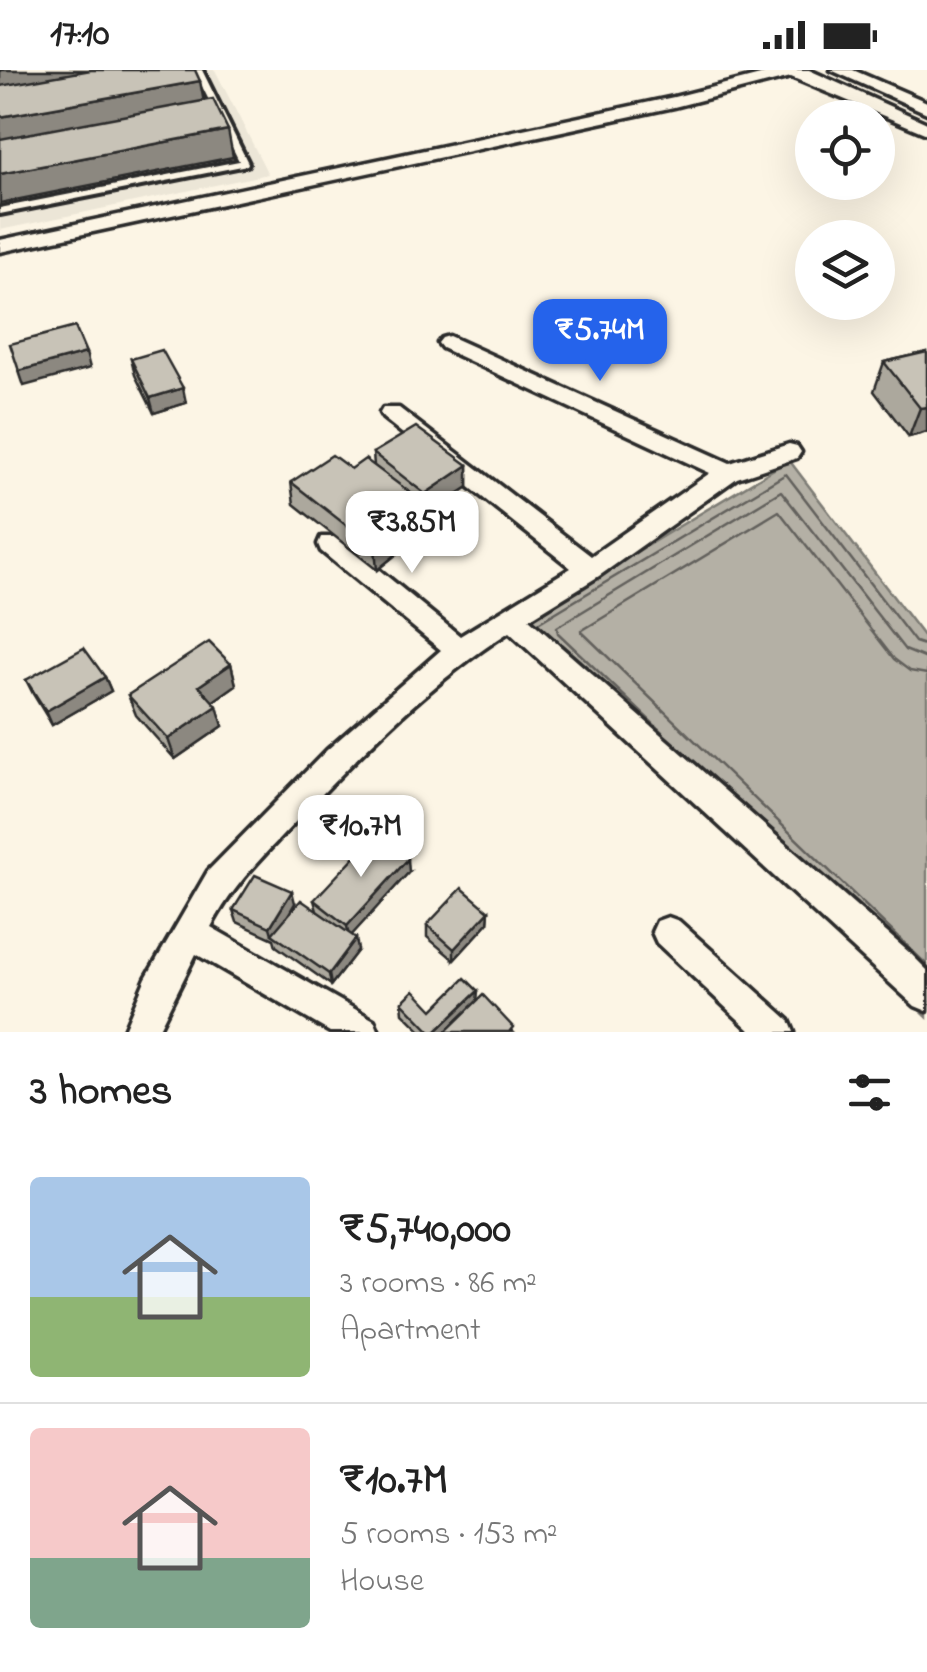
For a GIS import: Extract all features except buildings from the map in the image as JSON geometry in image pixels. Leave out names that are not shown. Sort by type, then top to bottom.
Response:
[{"type":"street","points":[[839,70],[927,108]]},
{"type":"street","points":[[0,246],[794,71],[927,129]]},
{"type":"street","points":[[449,343],[730,472]]},
{"type":"street","points":[[392,413],[590,569]]},
{"type":"street","points":[[140,1032],[219,881],[337,758],[459,650],[509,616],[590,569],[730,472],[789,452]]},
{"type":"street","points":[[330,544],[459,650]]},
{"type":"street","points":[[509,616],[927,994]]},
{"type":"street","points":[[189,932],[362,1032]]},
{"type":"street","points":[[668,932],[777,1032]]},
{"type":"lane","points":[[0,212],[244,163],[198,70]]},
{"type":"shaded area","points":[[0,70],[215,70],[268,174],[0,230]]},
{"type":"water","points":[[789,460],[927,641],[927,1017],[517,624]]}]
